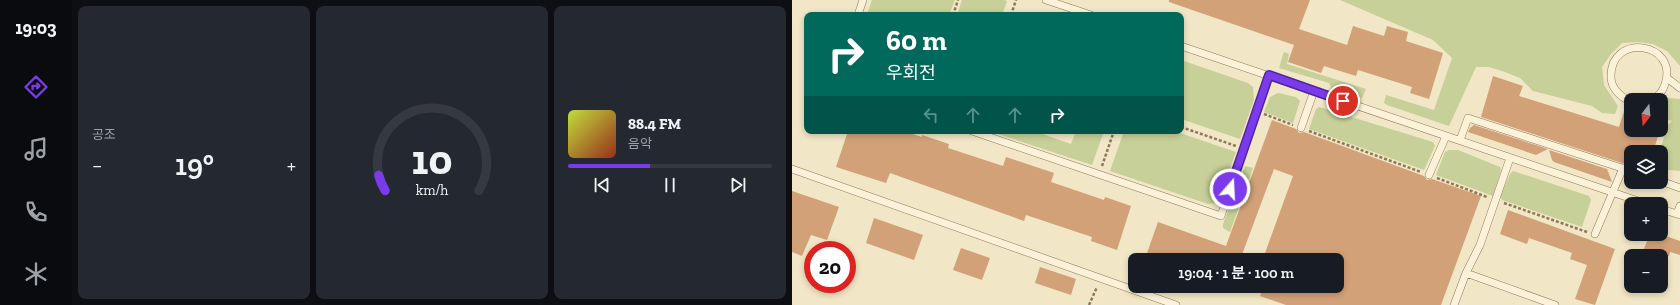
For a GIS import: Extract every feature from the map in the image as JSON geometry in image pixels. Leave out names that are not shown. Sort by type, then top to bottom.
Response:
[{"type":"lane","points":[[859,12],[863,0]]},
{"type":"lane","points":[[1046,0],[1082,12]]},
{"type":"lane","points":[[1184,47],[1627,197]]},
{"type":"lane","points":[[1624,99],[1614,89],[1611,78],[1612,66],[1618,56],[1627,49],[1639,47],[1650,49],[1660,56],[1666,66],[1667,78],[1664,89],[1660,93]]},
{"type":"lane","points":[[981,134],[1221,216],[1269,75]]},
{"type":"lane","points":[[1667,78],[1680,88]]},
{"type":"lane","points":[[1301,128],[1314,91]]},
{"type":"lane","points":[[1460,140],[1468,118],[1623,168],[1595,234]]},
{"type":"lane","points":[[1429,176],[1446,136]]},
{"type":"lane","points":[[1454,305],[1466,273],[1480,245],[1510,158]]},
{"type":"lane","points":[[792,169],[1176,305]]},
{"type":"lane","points":[[1668,184],[1680,188]]},
{"type":"lane","points":[[1668,211],[1679,215],[1680,206]]},
{"type":"lane","points":[[1466,273],[1555,305]]},
{"type":"path","points":[[954,12],[958,0]]},
{"type":"path","points":[[1012,12],[1016,0]]},
{"type":"path","points":[[1184,128],[1244,149]]},
{"type":"path","points":[[1099,174],[1113,134]]},
{"type":"path","points":[[1089,305],[1101,278]]},
{"type":"green space","points":[[872,0],[955,0],[950,12],[868,12]]},
{"type":"green space","points":[[962,0],[1007,1],[1003,12],[958,12]]},
{"type":"green space","points":[[1340,0],[1680,0],[1680,66],[1667,51],[1653,44],[1638,42],[1622,43],[1611,54],[1602,67],[1604,85],[1618,106],[1615,114],[1602,113],[1592,106],[1533,91],[1520,78],[1505,72],[1489,67],[1476,67],[1449,126],[1384,103],[1386,95],[1434,110],[1452,58],[1433,40]]},
{"type":"green space","points":[[1284,52],[1289,54],[1287,64],[1366,89],[1362,98],[1332,89],[1329,83],[1279,68]]},
{"type":"green space","points":[[1184,61],[1248,83],[1253,87],[1254,100],[1240,139],[1184,120]]},
{"type":"green space","points":[[1278,93],[1296,97],[1300,101],[1293,123],[1264,112],[1270,97]]},
{"type":"green space","points":[[1668,98],[1680,99],[1680,171],[1668,170],[1668,145],[1662,145],[1664,137],[1668,137],[1668,125],[1672,121],[1668,120]]},
{"type":"green space","points":[[1319,107],[1433,142],[1435,146],[1424,170],[1309,129],[1316,109]]},
{"type":"green space","points":[[998,134],[1043,134],[1071,144],[1075,134],[1103,134],[1092,165]]},
{"type":"green space","points":[[1123,134],[1183,134],[1236,152],[1218,200],[1215,203],[1208,204],[1110,171]]},
{"type":"green space","points":[[1449,150],[1458,150],[1500,167],[1501,170],[1493,196],[1436,175],[1445,152]]},
{"type":"green space","points":[[1245,166],[1253,168],[1230,232],[1223,228],[1223,224]]},
{"type":"green space","points":[[1513,171],[1589,196],[1591,200],[1582,227],[1502,200],[1501,195],[1510,174]]},
{"type":"building","points":[[1169,0],[1310,0],[1299,29],[1347,45],[1353,26],[1384,36],[1387,26],[1408,32],[1406,41],[1443,53],[1429,99],[1410,93],[1412,87],[1358,70],[1356,76],[1324,66],[1321,73],[1288,62],[1294,45],[1169,2]]},
{"type":"building","points":[[1493,76],[1523,86],[1519,96],[1619,127],[1624,111],[1624,137],[1658,137],[1655,145],[1624,145],[1624,164],[1481,117]]},
{"type":"building","points":[[1272,120],[1296,129],[1299,133],[1304,132],[1424,176],[1427,180],[1432,179],[1481,196],[1441,305],[1286,305],[1260,296],[1261,293],[1344,293],[1344,253],[1265,253],[1293,176],[1274,169],[1243,253],[1147,253],[1158,222],[1226,246]]},
{"type":"building","points":[[1474,125],[1548,149],[1536,155],[1468,132]]},
{"type":"building","points":[[847,134],[912,134],[922,137],[922,135],[949,144],[948,148],[1003,166],[1006,157],[1054,173],[1051,182],[1104,200],[1105,197],[1131,206],[1117,250],[1091,241],[1092,237],[1026,215],[1024,221],[890,173],[886,183],[836,167]]},
{"type":"building","points":[[1549,150],[1607,169],[1612,182],[1554,162]]},
{"type":"building","points":[[792,191],[839,207],[827,240],[811,235],[808,241],[804,241],[804,251],[802,256],[792,252]]},
{"type":"building","points":[[1508,210],[1615,249],[1595,305],[1575,299],[1587,265],[1570,259],[1572,253],[1529,238],[1527,244],[1500,234]]},
{"type":"building","points":[[874,218],[923,235],[914,260],[866,243]]},
{"type":"building","points":[[1668,237],[1680,241],[1680,255],[1670,252],[1668,256],[1668,249],[1644,249],[1647,241],[1668,241]]},
{"type":"building","points":[[961,248],[990,258],[982,280],[953,270]]},
{"type":"building","points":[[1040,267],[1076,279],[1071,295],[1035,283]]},
{"type":"route","points":[[1230,189],[1269,75],[1343,101]]}]
